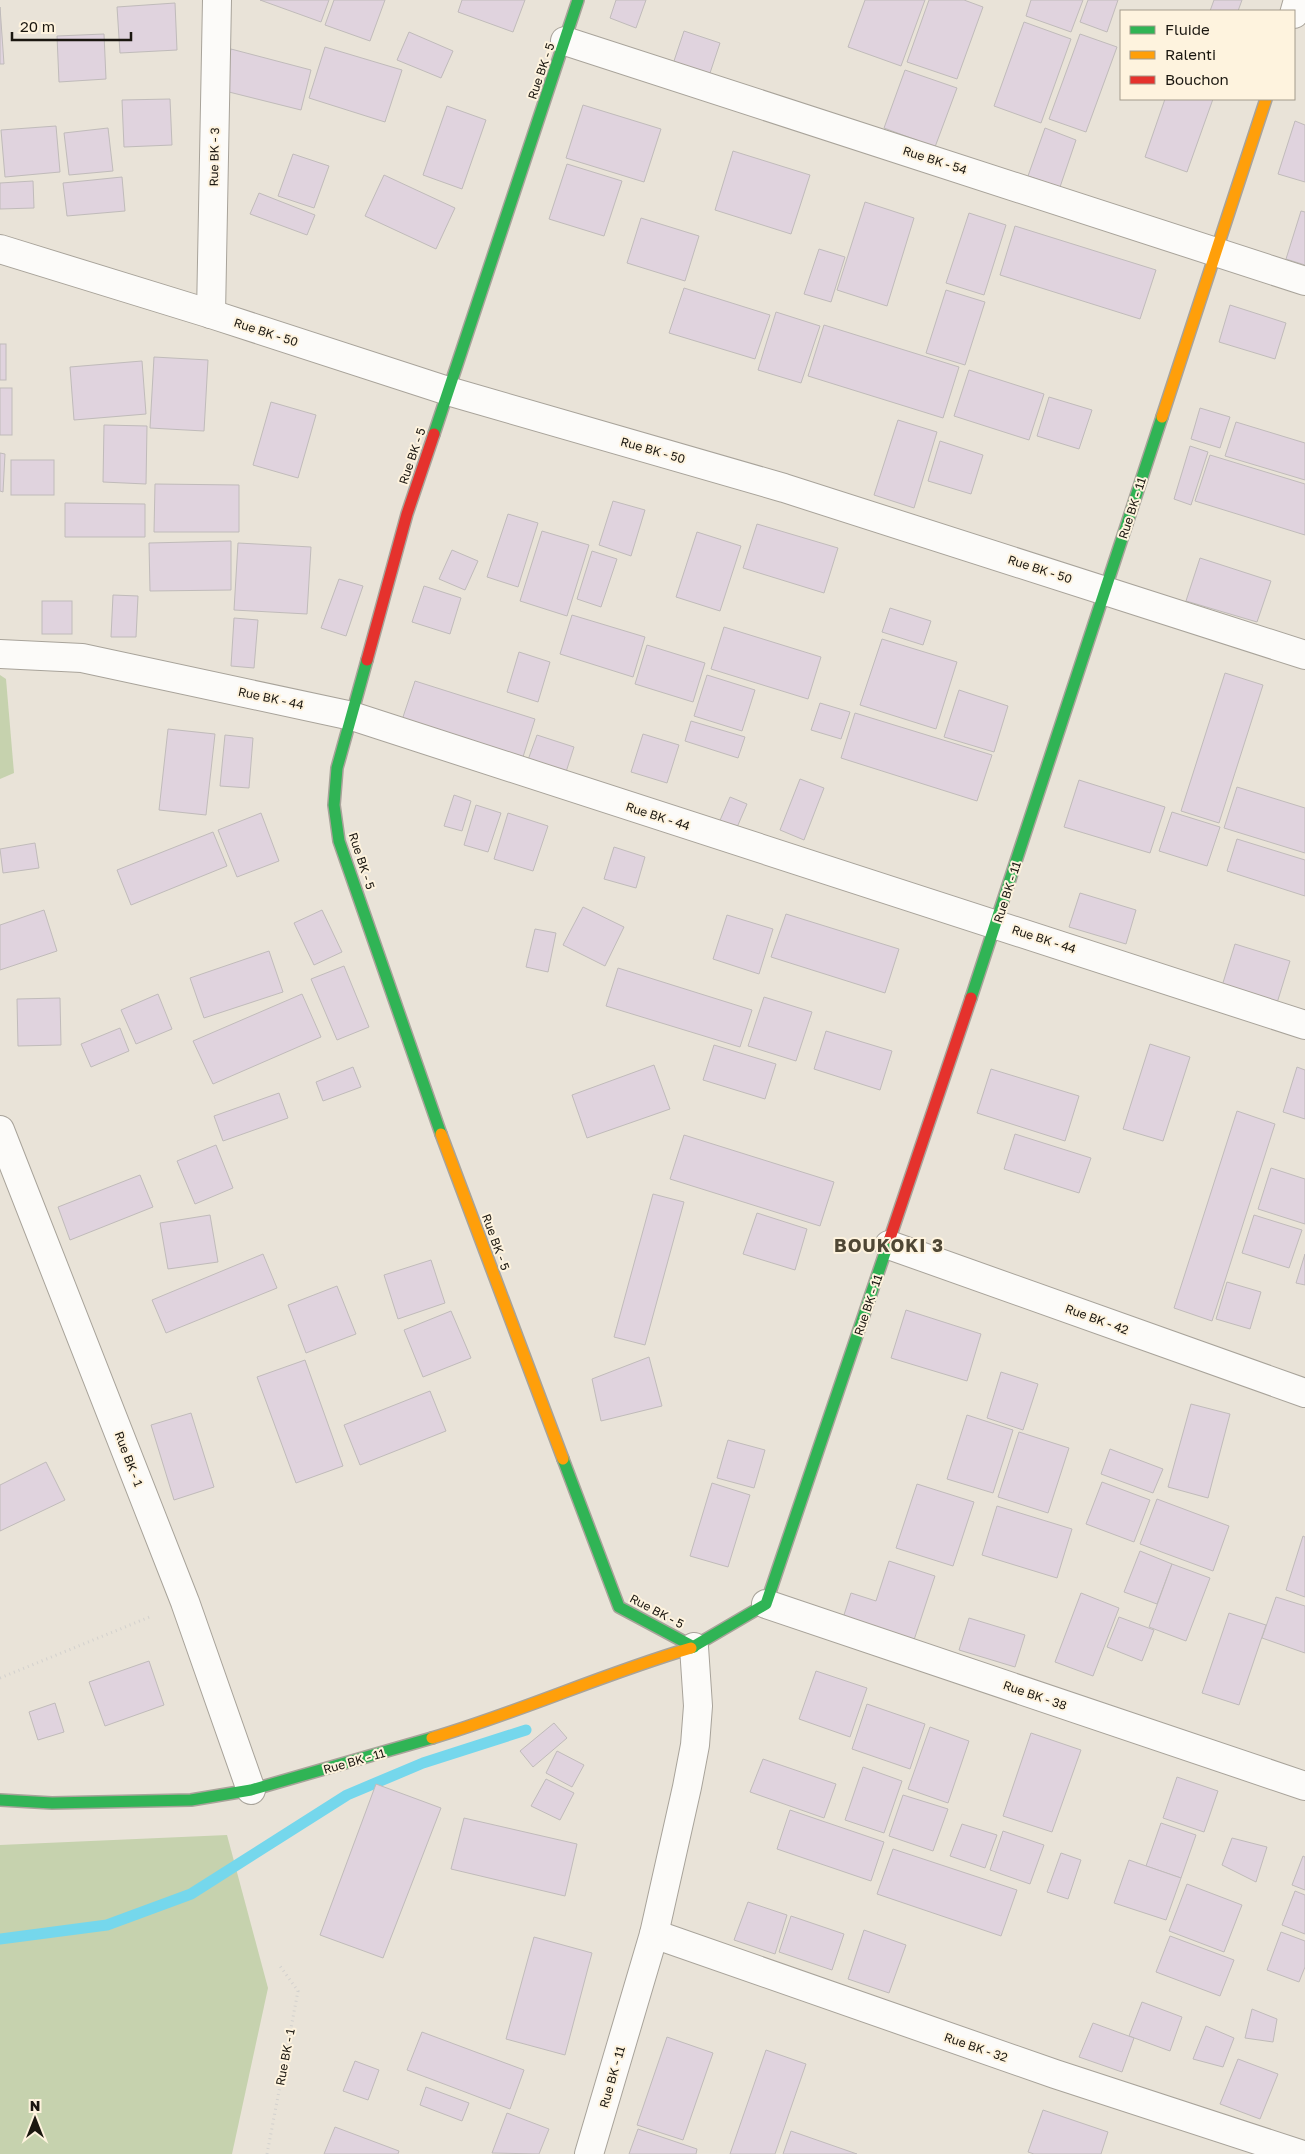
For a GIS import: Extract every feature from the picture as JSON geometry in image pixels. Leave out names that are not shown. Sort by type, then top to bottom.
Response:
[{"type":"street","name":"Rue BK - 3","points":[[211,314],[217,0]]},
{"type":"street","name":"Rue BK - 5","points":[[578,0],[407,514],[337,768],[334,805],[339,841],[449,1155],[619,1607],[694,1647]]},
{"type":"street","name":"Rue BK - 54","points":[[565,41],[1305,281]]},
{"type":"street","name":"Rue BK - 11","points":[[0,1800],[52,1803],[129,1803],[192,1800],[251,1790],[455,1731],[640,1663],[694,1647],[766,1604],[996,924],[1266,100]]},
{"type":"street","name":"Rue BK - 50","points":[[0,249],[211,314],[448,391],[784,488],[1305,655]]},
{"type":"street","name":"Rue BK - 44","points":[[0,654],[82,658],[352,716],[1305,1025]]},
{"type":"street","name":"Rue BK - 1","points":[[0,1130],[185,1602],[251,1790]]},
{"type":"street","name":"Rue BK - 42","points":[[889,1245],[1305,1393]]},
{"type":"street","name":"Rue BK - 38","points":[[766,1604],[1305,1786]]},
{"type":"street","name":"Rue BK - 11","points":[[590,2154],[654,1934],[695,1745],[698,1706],[694,1647]]},
{"type":"street","name":"Rue BK - 32","points":[[654,1934],[1055,2074],[1300,2154]]},
{"type":"path","points":[[0,1678],[185,1602]]},
{"type":"path","name":"Rue BK - 1","points":[[267,2154],[298,1991],[280,1966]]},
{"type":"green space","points":[[0,675],[6,679],[14,773],[0,779]]},
{"type":"green space","points":[[227,1835],[268,1988],[232,2154],[0,2154],[0,1845]]},
{"type":"building","points":[[260,0],[329,0],[321,22]]},
{"type":"building","points":[[334,0],[385,0],[370,41],[325,25]]},
{"type":"building","points":[[462,0],[525,0],[513,32],[458,12]]},
{"type":"building","points":[[616,0],[646,0],[636,28],[610,18]]},
{"type":"building","points":[[865,0],[925,0],[901,66],[848,47]]},
{"type":"building","points":[[929,0],[964,0],[983,7],[957,79],[907,62]]},
{"type":"building","points":[[1031,0],[1083,0],[1071,32],[1026,16]]},
{"type":"building","points":[[1088,0],[1118,0],[1107,32],[1080,22]]},
{"type":"building","points":[[1214,0],[1242,0],[1238,10],[1210,10]]},
{"type":"building","points":[[175,3],[177,50],[120,53],[117,7]]},
{"type":"building","points":[[0,7],[4,64],[0,64]]},
{"type":"building","points":[[1024,22],[1071,39],[1041,123],[994,106]]},
{"type":"building","points":[[684,31],[720,43],[709,76],[673,64]]},
{"type":"building","points":[[409,32],[453,51],[441,78],[397,60]]},
{"type":"building","points":[[104,34],[106,79],[59,82],[57,36]]},
{"type":"building","points":[[1080,34],[1117,47],[1086,132],[1049,119]]},
{"type":"building","points":[[325,47],[402,70],[385,122],[309,98]]},
{"type":"building","points":[[231,49],[311,70],[301,110],[221,90]]},
{"type":"building","points":[[905,70],[957,88],[935,147],[884,128]]},
{"type":"building","points":[[170,99],[172,145],[124,147],[122,100]]},
{"type":"building","points":[[1165,100],[1213,100],[1187,172],[1145,157]]},
{"type":"building","points":[[583,105],[661,129],[644,182],[566,158]]},
{"type":"building","points":[[447,106],[486,120],[462,189],[423,175]]},
{"type":"building","points":[[1295,121],[1305,125],[1305,182],[1278,174]]},
{"type":"building","points":[[56,126],[60,172],[5,177],[1,130]]},
{"type":"building","points":[[108,128],[113,171],[69,175],[64,133]]},
{"type":"building","points":[[1045,128],[1076,140],[1060,187],[1028,176]]},
{"type":"building","points":[[733,151],[810,175],[791,234],[715,210]]},
{"type":"building","points":[[293,154],[329,166],[314,208],[278,196]]},
{"type":"building","points":[[567,164],[622,181],[604,236],[549,219]]},
{"type":"building","points":[[384,175],[455,208],[436,249],[365,216]]},
{"type":"building","points":[[122,177],[125,211],[67,216],[63,183]]},
{"type":"building","points":[[33,181],[34,208],[0,209],[0,183]]},
{"type":"building","points":[[259,193],[315,215],[307,235],[250,214]]},
{"type":"building","points":[[865,202],[914,218],[887,306],[837,290]]},
{"type":"building","points":[[1301,211],[1305,212],[1305,265],[1286,259]]},
{"type":"building","points":[[969,213],[1006,225],[984,295],[946,283]]},
{"type":"building","points":[[641,218],[699,236],[685,281],[627,263]]},
{"type":"building","points":[[1015,226],[1156,270],[1140,319],[1000,275]]},
{"type":"building","points":[[819,249],[845,257],[831,302],[804,294]]},
{"type":"building","points":[[684,288],[770,315],[755,359],[669,333]]},
{"type":"building","points":[[946,290],[985,302],[965,365],[926,353]]},
{"type":"building","points":[[1230,305],[1286,323],[1275,359],[1219,342]]},
{"type":"building","points":[[776,312],[820,326],[801,383],[758,370]]},
{"type":"building","points":[[824,325],[959,367],[943,418],[808,376]]},
{"type":"building","points":[[0,344],[6,344],[6,380],[0,380]]},
{"type":"building","points":[[154,357],[208,360],[204,431],[150,428]]},
{"type":"building","points":[[142,361],[146,414],[74,420],[70,367]]},
{"type":"building","points":[[969,370],[1044,394],[1029,440],[954,416]]},
{"type":"building","points":[[0,388],[12,388],[12,435],[0,435]]},
{"type":"building","points":[[1049,397],[1092,410],[1079,449],[1037,436]]},
{"type":"building","points":[[271,402],[316,415],[298,478],[253,465]]},
{"type":"building","points":[[1200,408],[1230,417],[1220,448],[1191,439]]},
{"type":"building","points":[[898,420],[937,432],[914,508],[874,495]]},
{"type":"building","points":[[1236,422],[1305,443],[1305,480],[1225,456]]},
{"type":"building","points":[[104,425],[147,426],[146,484],[103,482]]},
{"type":"building","points":[[940,441],[983,455],[971,494],[928,481]]},
{"type":"building","points":[[1190,446],[1208,452],[1191,505],[1174,499]]},
{"type":"building","points":[[0,453],[5,454],[3,492],[0,491]]},
{"type":"building","points":[[1210,455],[1305,484],[1305,535],[1195,501]]},
{"type":"building","points":[[11,460],[54,460],[54,495],[11,495]]},
{"type":"building","points":[[155,484],[239,485],[239,532],[154,532]]},
{"type":"building","points":[[613,501],[645,510],[631,556],[599,545]]},
{"type":"building","points":[[65,503],[145,504],[145,537],[65,537]]},
{"type":"building","points":[[508,514],[538,523],[518,587],[487,577]]},
{"type":"building","points":[[757,524],[838,548],[824,593],[743,568]]},
{"type":"building","points":[[542,531],[589,545],[567,616],[520,601]]},
{"type":"building","points":[[697,532],[741,546],[720,611],[676,597]]},
{"type":"building","points":[[231,541],[231,590],[150,591],[149,543]]},
{"type":"building","points":[[238,543],[311,547],[307,614],[234,610]]},
{"type":"building","points":[[452,550],[478,561],[465,590],[439,579]]},
{"type":"building","points":[[592,551],[617,559],[601,607],[577,599]]},
{"type":"building","points":[[1200,558],[1271,581],[1257,622],[1186,601]]},
{"type":"building","points":[[339,579],[363,586],[346,636],[321,628]]},
{"type":"building","points":[[424,586],[461,598],[450,634],[412,622]]},
{"type":"building","points":[[113,595],[138,596],[136,637],[111,637]]},
{"type":"building","points":[[42,601],[72,601],[72,634],[42,634]]},
{"type":"building","points":[[890,608],[931,621],[923,645],[882,632]]},
{"type":"building","points":[[572,615],[645,637],[633,677],[560,654]]},
{"type":"building","points":[[234,618],[258,620],[254,668],[231,666]]},
{"type":"building","points":[[724,627],[821,657],[808,699],[711,669]]},
{"type":"building","points":[[882,639],[957,662],[936,729],[860,705]]},
{"type":"building","points":[[647,645],[705,663],[693,702],[635,684]]},
{"type":"building","points":[[519,652],[550,662],[538,702],[507,692]]},
{"type":"building","points":[[1225,673],[1263,685],[1219,823],[1181,811]]},
{"type":"building","points":[[707,675],[755,690],[742,731],[694,716]]},
{"type":"building","points":[[415,681],[535,719],[522,760],[401,723]]},
{"type":"building","points":[[959,690],[1008,706],[994,752],[944,737]]},
{"type":"building","points":[[820,703],[850,712],[841,739],[811,730]]},
{"type":"building","points":[[855,713],[992,755],[977,801],[841,758]]},
{"type":"building","points":[[691,721],[745,737],[738,758],[685,741]]},
{"type":"building","points":[[168,729],[215,734],[206,815],[159,810]]},
{"type":"building","points":[[643,734],[679,745],[667,783],[631,772]]},
{"type":"building","points":[[225,735],[253,738],[249,788],[220,786]]},
{"type":"building","points":[[537,735],[574,747],[566,772],[528,760]]},
{"type":"building","points":[[800,779],[824,788],[804,840],[780,830]]},
{"type":"building","points":[[1079,780],[1165,807],[1150,853],[1064,827]]},
{"type":"building","points":[[1237,787],[1305,808],[1305,853],[1224,828]]},
{"type":"building","points":[[454,795],[471,801],[462,831],[444,826]]},
{"type":"building","points":[[730,797],[747,804],[735,832],[718,825]]},
{"type":"building","points":[[476,805],[501,813],[488,852],[464,845]]},
{"type":"building","points":[[1172,812],[1220,827],[1207,866],[1159,851]]},
{"type":"building","points":[[261,813],[279,861],[237,877],[218,830]]},
{"type":"building","points":[[508,813],[548,826],[533,871],[494,859]]},
{"type":"building","points":[[213,832],[227,866],[131,905],[117,870]]},
{"type":"building","points":[[1237,839],[1305,860],[1305,896],[1227,871]]},
{"type":"building","points":[[35,843],[39,868],[3,873],[0,849]]},
{"type":"building","points":[[614,847],[645,857],[636,888],[604,879]]},
{"type":"building","points":[[1080,893],[1136,910],[1126,944],[1069,927]]},
{"type":"building","points":[[583,907],[624,927],[605,966],[563,945]]},
{"type":"building","points":[[44,910],[57,951],[0,970],[0,925]]},
{"type":"building","points":[[322,910],[342,952],[314,965],[294,923]]},
{"type":"building","points":[[786,914],[899,949],[885,993],[771,957]]},
{"type":"building","points":[[727,915],[773,929],[759,974],[713,959]]},
{"type":"building","points":[[535,929],[556,933],[548,972],[526,967]]},
{"type":"building","points":[[1235,944],[1290,961],[1277,1003],[1222,986]]},
{"type":"building","points":[[269,951],[283,992],[204,1018],[190,978]]},
{"type":"building","points":[[344,966],[369,1027],[337,1040],[311,979]]},
{"type":"building","points":[[618,968],[752,1010],[740,1047],[606,1006]]},
{"type":"building","points":[[158,994],[172,1029],[136,1044],[121,1010]]},
{"type":"building","points":[[302,994],[321,1037],[213,1084],[193,1041]]},
{"type":"building","points":[[764,997],[812,1012],[796,1061],[748,1046]]},
{"type":"building","points":[[60,998],[61,1045],[18,1046],[17,999]]},
{"type":"building","points":[[120,1028],[129,1051],[91,1067],[81,1044]]},
{"type":"building","points":[[826,1031],[892,1051],[880,1090],[814,1069]]},
{"type":"building","points":[[1150,1044],[1190,1057],[1163,1141],[1123,1129]]},
{"type":"building","points":[[714,1045],[776,1064],[765,1099],[703,1080]]},
{"type":"building","points":[[654,1065],[670,1109],[587,1138],[572,1095]]},
{"type":"building","points":[[353,1067],[361,1087],[323,1101],[316,1082]]},
{"type":"building","points":[[1297,1067],[1305,1070],[1305,1119],[1283,1112]]},
{"type":"building","points":[[991,1069],[1079,1096],[1065,1141],[977,1113]]},
{"type":"building","points":[[279,1093],[288,1118],[223,1141],[214,1116]]},
{"type":"building","points":[[1237,1111],[1275,1124],[1212,1321],[1174,1308]]},
{"type":"building","points":[[1015,1134],[1091,1158],[1079,1193],[1004,1169]]},
{"type":"building","points":[[684,1135],[834,1182],[820,1226],[670,1179]]},
{"type":"building","points":[[216,1145],[233,1188],[195,1204],[177,1161]]},
{"type":"building","points":[[1271,1168],[1305,1179],[1305,1224],[1258,1209]]},
{"type":"building","points":[[140,1175],[153,1207],[70,1240],[58,1207]]},
{"type":"building","points":[[653,1194],[684,1202],[645,1345],[614,1337]]},
{"type":"building","points":[[757,1213],[807,1229],[795,1270],[743,1254]]},
{"type":"building","points":[[210,1215],[218,1262],[168,1269],[160,1223]]},
{"type":"building","points":[[1254,1215],[1302,1230],[1289,1268],[1242,1253]]},
{"type":"building","points":[[263,1254],[277,1288],[166,1333],[152,1300]]},
{"type":"building","points":[[1305,1254],[1305,1285],[1296,1283]]},
{"type":"building","points":[[431,1260],[445,1303],[398,1319],[384,1275]]},
{"type":"building","points":[[1227,1282],[1261,1292],[1250,1329],[1216,1319]]},
{"type":"building","points":[[337,1286],[356,1334],[306,1353],[288,1305]]},
{"type":"building","points":[[906,1310],[981,1334],[967,1381],[891,1358]]},
{"type":"building","points":[[451,1311],[471,1358],[423,1377],[404,1330]]},
{"type":"building","points":[[649,1357],[662,1406],[601,1421],[592,1379]]},
{"type":"building","points":[[305,1360],[343,1466],[296,1483],[257,1377]]},
{"type":"building","points":[[1001,1372],[1038,1384],[1023,1430],[987,1418]]},
{"type":"building","points":[[430,1391],[446,1431],[360,1465],[344,1425]]},
{"type":"building","points":[[1191,1404],[1230,1414],[1208,1498],[1168,1487]]},
{"type":"building","points":[[191,1413],[214,1487],[174,1500],[151,1425]]},
{"type":"building","points":[[967,1415],[1013,1430],[993,1493],[947,1479]]},
{"type":"building","points":[[1019,1432],[1069,1448],[1048,1513],[998,1497]]},
{"type":"building","points":[[728,1440],[765,1450],[754,1488],[717,1478]]},
{"type":"building","points":[[1110,1449],[1163,1469],[1153,1493],[1101,1474]]},
{"type":"building","points":[[46,1462],[65,1500],[0,1531],[0,1485]]},
{"type":"building","points":[[1102,1482],[1150,1500],[1134,1542],[1086,1524]]},
{"type":"building","points":[[712,1483],[750,1495],[728,1567],[690,1556]]},
{"type":"building","points":[[917,1484],[974,1502],[953,1566],[896,1548]]},
{"type":"building","points":[[1157,1499],[1229,1526],[1213,1571],[1140,1544]]},
{"type":"building","points":[[997,1506],[1072,1529],[1057,1578],[982,1555]]},
{"type":"building","points":[[1303,1536],[1305,1537],[1305,1597],[1286,1590]]},
{"type":"building","points":[[1140,1551],[1172,1564],[1157,1604],[1124,1592]]},
{"type":"building","points":[[889,1561],[935,1576],[914,1640],[843,1618],[851,1593],[876,1601]]},
{"type":"building","points":[[1172,1564],[1210,1578],[1186,1641],[1149,1627]]},
{"type":"building","points":[[1081,1593],[1119,1608],[1093,1676],[1055,1662]]},
{"type":"building","points":[[1276,1597],[1305,1606],[1305,1653],[1262,1638]]},
{"type":"building","points":[[1229,1613],[1266,1625],[1239,1705],[1202,1693]]},
{"type":"building","points":[[1119,1617],[1154,1630],[1142,1661],[1107,1647]]},
{"type":"building","points":[[969,1618],[1025,1635],[1015,1667],[959,1650]]},
{"type":"building","points":[[149,1661],[164,1705],[105,1726],[89,1682]]},
{"type":"building","points":[[816,1671],[867,1688],[850,1737],[799,1719]]},
{"type":"building","points":[[55,1703],[64,1732],[38,1740],[29,1712]]},
{"type":"building","points":[[867,1704],[925,1724],[910,1769],[852,1749]]},
{"type":"building","points":[[554,1723],[567,1738],[533,1767],[520,1751]]},
{"type":"building","points":[[930,1727],[969,1741],[948,1803],[908,1789]]},
{"type":"building","points":[[1031,1733],[1081,1750],[1052,1832],[1003,1816]]},
{"type":"building","points":[[557,1751],[584,1765],[572,1787],[546,1773]]},
{"type":"building","points":[[763,1759],[836,1784],[824,1818],[750,1792]]},
{"type":"building","points":[[863,1767],[902,1781],[884,1833],[845,1820]]},
{"type":"building","points":[[1177,1777],[1218,1791],[1204,1832],[1163,1818]]},
{"type":"building","points":[[546,1779],[574,1793],[560,1820],[531,1806]]},
{"type":"building","points":[[376,1784],[441,1808],[383,1958],[320,1935]]},
{"type":"building","points":[[903,1795],[948,1809],[933,1851],[889,1836]]},
{"type":"building","points":[[790,1810],[884,1842],[871,1881],[777,1849]]},
{"type":"building","points":[[464,1818],[577,1844],[565,1896],[451,1869]]},
{"type":"building","points":[[1161,1823],[1196,1835],[1181,1878],[1146,1866]]},
{"type":"building","points":[[962,1824],[997,1835],[985,1868],[950,1856]]},
{"type":"building","points":[[1003,1831],[1044,1845],[1030,1884],[990,1870]]},
{"type":"building","points":[[1232,1838],[1267,1847],[1256,1882],[1222,1865]]},
{"type":"building","points":[[893,1849],[1017,1890],[1001,1936],[877,1894]]},
{"type":"building","points":[[1061,1853],[1081,1860],[1068,1899],[1047,1892]]},
{"type":"building","points":[[1303,1856],[1305,1857],[1305,1890],[1292,1885]]},
{"type":"building","points":[[1129,1860],[1181,1878],[1166,1920],[1114,1903]]},
{"type":"building","points":[[1187,1884],[1242,1905],[1224,1952],[1169,1931]]},
{"type":"building","points":[[1295,1891],[1305,1895],[1305,1934],[1282,1925]]},
{"type":"building","points":[[748,1902],[787,1915],[775,1954],[734,1940]]},
{"type":"building","points":[[791,1916],[844,1934],[832,1970],[779,1952]]},
{"type":"building","points":[[864,1930],[906,1945],[889,1993],[848,1979]]},
{"type":"building","points":[[1281,1932],[1305,1941],[1305,1967],[1299,1982],[1267,1970]]},
{"type":"building","points":[[1170,1936],[1234,1960],[1220,1996],[1156,1972]]},
{"type":"building","points":[[534,1937],[592,1953],[565,2055],[506,2039]]},
{"type":"building","points":[[1142,2002],[1182,2017],[1170,2051],[1129,2036]]},
{"type":"building","points":[[1252,2009],[1277,2019],[1273,2042],[1245,2038]]},
{"type":"building","points":[[1093,2023],[1134,2038],[1122,2072],[1079,2057]]},
{"type":"building","points":[[1206,2026],[1234,2038],[1223,2067],[1193,2059]]},
{"type":"building","points":[[422,2032],[524,2070],[510,2109],[407,2070]]},
{"type":"building","points":[[667,2037],[713,2053],[683,2140],[637,2125]]},
{"type":"building","points":[[766,2050],[806,2064],[775,2154],[730,2154]]},
{"type":"building","points":[[1238,2059],[1278,2074],[1260,2119],[1220,2104]]},
{"type":"building","points":[[355,2061],[379,2070],[368,2100],[343,2091]]},
{"type":"building","points":[[426,2087],[469,2103],[462,2121],[420,2105]]},
{"type":"building","points":[[1043,2110],[1108,2132],[1101,2154],[1034,2154],[1028,2152]]},
{"type":"building","points":[[507,2113],[549,2129],[539,2154],[492,2153]]},
{"type":"building","points":[[335,2127],[399,2151],[398,2154],[324,2154]]},
{"type":"building","points":[[638,2129],[697,2149],[696,2154],[629,2154]]},
{"type":"building","points":[[791,2131],[857,2154],[783,2154]]},
{"type":"waterway","points":[[0,1939],[107,1925],[191,1894],[347,1795],[423,1763],[526,1730]]},
{"type":"traffic: fast","points":[[434,434],[578,0]]},
{"type":"traffic: fast","points":[[971,998],[1162,417]]},
{"type":"traffic: fast","points":[[367,660],[337,768],[334,805],[339,841],[441,1134]]},
{"type":"traffic: fast","points":[[691,1648],[766,1604],[890,1238]]},
{"type":"traffic: fast","points":[[563,1459],[619,1607],[694,1647]]},
{"type":"traffic: fast","points":[[0,1800],[52,1803],[191,1800],[251,1790],[432,1738]]},
{"type":"traffic: slow","points":[[1162,417],[1266,100]]},
{"type":"traffic: slow","points":[[441,1134],[563,1459]]},
{"type":"traffic: slow","points":[[432,1738],[691,1648]]},
{"type":"traffic: jam","points":[[367,660],[407,514],[434,434]]},
{"type":"traffic: jam","points":[[890,1238],[971,998]]},
{"type":"district","name":"BOUKOKI 3","points":[[889,1245]]}]
